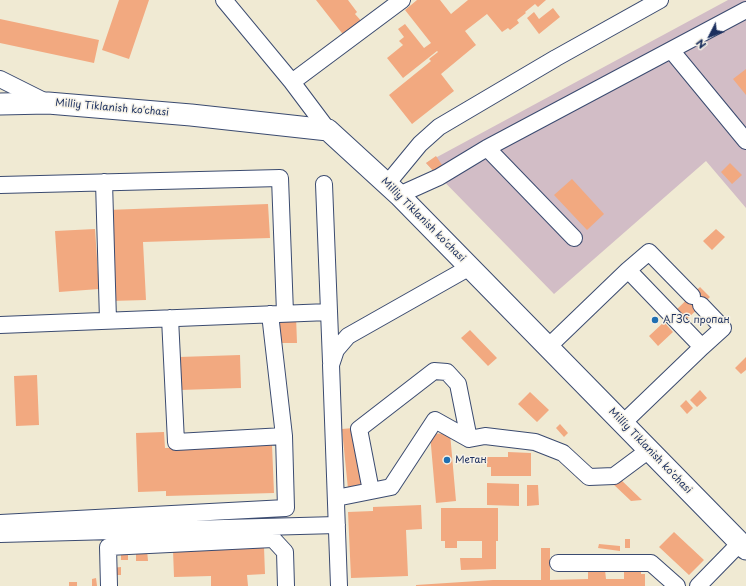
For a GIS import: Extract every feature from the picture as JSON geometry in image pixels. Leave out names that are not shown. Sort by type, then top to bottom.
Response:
[{"type":"main road","name":"Milliy Tiklanish ko'chasi","points":[[0,104],[48,103],[191,115],[328,130],[393,190],[470,267],[743,546]]},
{"type":"street","points":[[224,0],[292,82],[328,130]]},
{"type":"street","points":[[292,82],[402,0]]},
{"type":"street","points":[[393,190],[420,144],[439,126],[660,0]]},
{"type":"street","points":[[393,190],[439,177],[487,148],[746,10]]},
{"type":"street","points":[[671,50],[746,141]]},
{"type":"street","points":[[0,79],[48,103]]},
{"type":"street","points":[[487,148],[574,238]]},
{"type":"street","points":[[0,185],[280,178],[278,314],[286,508],[0,523]]},
{"type":"street","points":[[104,182],[108,320]]},
{"type":"street","points":[[324,184],[338,586]]},
{"type":"street","points":[[548,347],[628,270],[649,252],[723,328],[623,423]]},
{"type":"street","points":[[331,365],[336,350],[348,336],[470,267]]},
{"type":"street","points":[[628,270],[702,347]]},
{"type":"street","points":[[0,325],[329,312]]},
{"type":"street","points":[[170,318],[176,442],[284,436]]},
{"type":"street","points":[[371,491],[359,429],[434,371],[447,372],[458,384],[469,439]]},
{"type":"street","points":[[336,498],[391,488],[435,420],[469,439],[485,436],[535,442],[563,453],[589,477],[614,476],[649,450]]},
{"type":"street","points":[[0,534],[336,525]]},
{"type":"street","points":[[109,586],[108,547],[273,539],[285,552],[286,586]]},
{"type":"street","points":[[698,586],[743,546]]},
{"type":"street","points":[[558,563],[651,563],[677,586]]},
{"type":"shaded area","points":[[728,0],[746,0],[746,208],[706,161],[554,294],[426,163]]},
{"type":"building","points":[[119,0],[149,0],[129,59],[102,50]]},
{"type":"building","points":[[316,0],[348,0],[357,12],[355,14],[363,23],[345,37]]},
{"type":"building","points":[[417,0],[440,0],[451,14],[468,0],[546,0],[538,7],[535,4],[525,12],[526,13],[517,20],[519,23],[510,30],[508,28],[502,32],[487,14],[465,31],[476,45],[441,74],[454,91],[412,124],[389,95],[431,61],[429,59],[438,52],[437,51],[403,78],[387,58],[403,45],[399,41],[404,37],[398,29],[405,24],[424,48],[431,43],[405,10]]},
{"type":"building","points":[[553,8],[560,17],[539,34],[527,18],[534,12],[539,19]]},
{"type":"building","points":[[0,19],[99,40],[94,63],[0,43]]},
{"type":"building","points":[[746,69],[746,95],[733,79]]},
{"type":"building","points":[[436,156],[444,168],[436,174],[426,163]]},
{"type":"building","points":[[730,163],[742,175],[732,184],[721,172]]},
{"type":"building","points":[[572,179],[604,214],[587,230],[554,195]]},
{"type":"building","points":[[268,204],[270,238],[143,242],[146,300],[111,301],[107,210]]},
{"type":"building","points":[[95,229],[99,289],[59,292],[55,231]]},
{"type":"building","points":[[716,229],[725,237],[712,250],[703,241]]},
{"type":"building","points":[[700,287],[710,297],[685,321],[675,311]]},
{"type":"building","points":[[274,316],[296,316],[297,343],[275,343]]},
{"type":"building","points":[[664,322],[673,332],[658,346],[649,336]]},
{"type":"building","points":[[470,330],[497,358],[488,366],[461,338]]},
{"type":"building","points":[[240,355],[241,388],[180,390],[179,357]]},
{"type":"building","points":[[746,357],[746,370],[741,374],[735,368]]},
{"type":"building","points":[[37,375],[39,425],[16,426],[14,376]]},
{"type":"building","points":[[700,390],[707,398],[697,407],[690,400]]},
{"type":"building","points":[[530,392],[549,410],[537,422],[518,404]]},
{"type":"building","points":[[686,400],[693,408],[687,414],[680,406]]},
{"type":"building","points":[[560,424],[568,433],[564,437],[556,428]]},
{"type":"building","points":[[353,428],[356,454],[358,453],[362,488],[348,489],[342,429]]},
{"type":"building","points":[[164,432],[165,448],[272,445],[274,493],[166,496],[166,491],[138,492],[136,433]]},
{"type":"building","points":[[450,433],[456,501],[436,503],[430,434]]},
{"type":"building","points":[[508,452],[531,453],[531,476],[491,476],[491,467],[487,467],[487,457],[508,457]]},
{"type":"building","points":[[618,477],[642,500],[631,501],[612,483]]},
{"type":"building","points":[[487,483],[519,484],[519,506],[487,505]]},
{"type":"building","points":[[527,485],[538,485],[539,505],[527,506]]},
{"type":"building","points":[[421,505],[422,529],[406,530],[408,576],[351,578],[348,512],[373,511],[373,507]]},
{"type":"building","points":[[441,508],[498,508],[496,569],[461,570],[460,558],[482,558],[482,541],[457,541],[457,548],[445,548],[445,541],[441,541]]},
{"type":"building","points":[[674,532],[704,560],[689,575],[659,547]]},
{"type":"building","points":[[625,539],[630,539],[630,548],[625,548]]},
{"type":"building","points":[[599,544],[620,546],[620,551],[598,548]]},
{"type":"building","points":[[264,547],[265,574],[247,575],[248,586],[211,586],[211,576],[174,577],[173,550]]},
{"type":"building","points":[[541,548],[550,548],[550,580],[588,579],[588,570],[605,570],[606,579],[624,579],[624,569],[641,569],[641,574],[645,574],[645,586],[416,586],[493,580],[541,580]]},
{"type":"building","points":[[136,550],[147,550],[148,561],[136,561]]},
{"type":"building","points":[[121,552],[128,552],[128,560],[121,560]]},
{"type":"building","points":[[121,567],[121,575],[112,575],[111,568]]},
{"type":"building","points":[[96,578],[97,586],[92,586],[92,579]]},
{"type":"building","points":[[69,582],[77,582],[77,586],[69,586]]},
{"type":"place","name":"АГЗС пропан","points":[[655,320]]},
{"type":"place","name":"Метан","points":[[447,460]]}]
